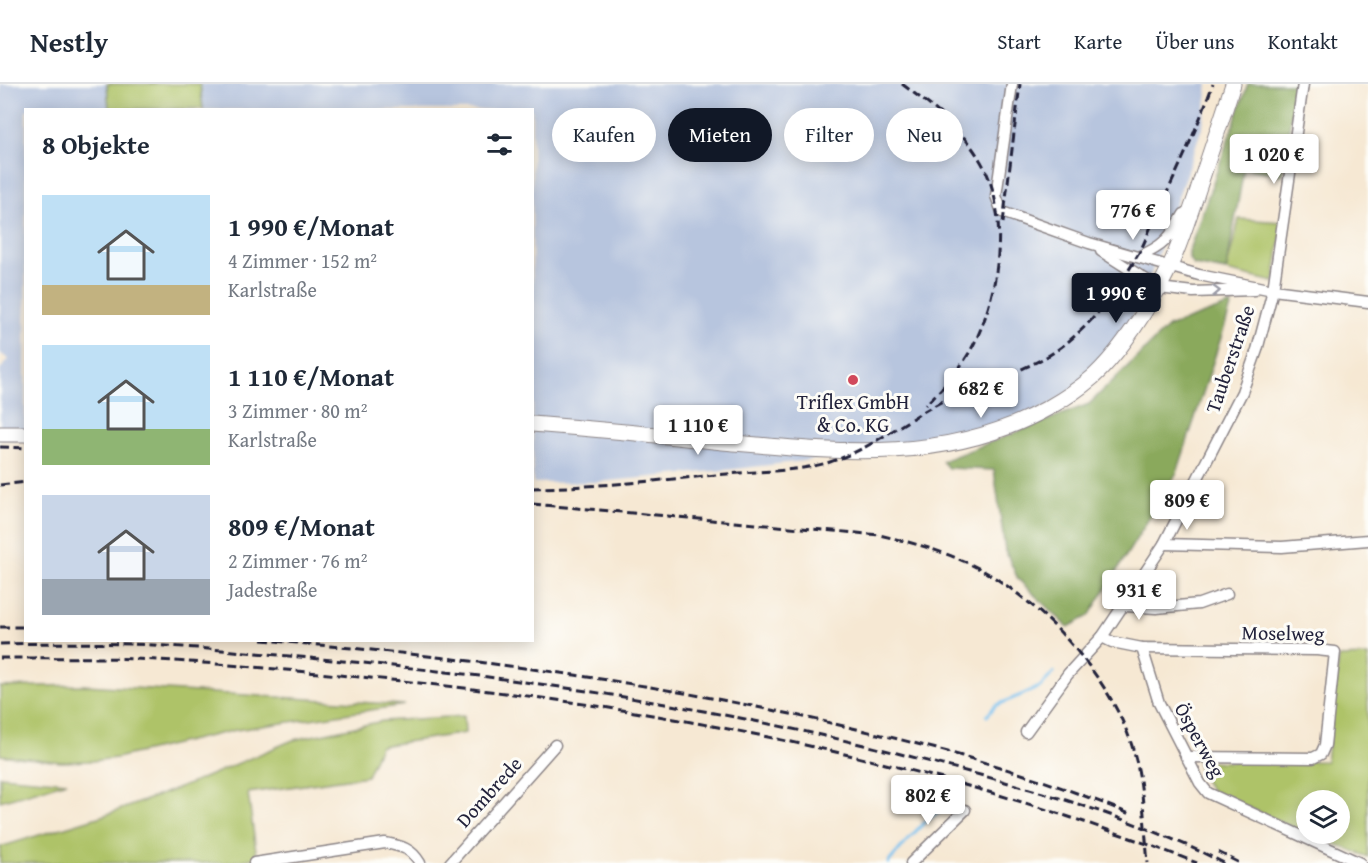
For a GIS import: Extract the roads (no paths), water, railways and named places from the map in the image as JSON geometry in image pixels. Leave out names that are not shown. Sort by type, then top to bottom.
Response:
[{"type":"street","points":[[1012,84],[996,196],[1002,212],[1089,243],[1199,275],[1273,290],[1368,302]]},
{"type":"street","points":[[534,424],[859,452],[926,448],[951,444],[1014,425],[1067,397],[1094,376],[1129,333],[1159,288],[1170,266],[1197,193],[1233,84]]},
{"type":"street","name":"Tauberstraße","points":[[1026,732],[1068,674],[1102,637],[1125,606],[1164,544],[1242,392],[1257,350],[1273,290],[1303,84]]},
{"type":"street","points":[[1137,257],[1159,248],[1175,230],[1197,193]]},
{"type":"street","points":[[1089,243],[1159,288],[1194,292],[1273,290]]},
{"type":"street","points":[[0,434],[24,434]]},
{"type":"street","points":[[1164,544],[1282,547],[1368,540]]},
{"type":"street","points":[[1125,606],[1156,608],[1199,604],[1227,594]]},
{"type":"street","name":"Moselweg","points":[[1102,637],[1112,642],[1142,648],[1335,652],[1325,745],[1321,754],[1313,758],[1186,757]]},
{"type":"street","name":"Ösperweg","points":[[1142,648],[1159,703],[1200,783],[1208,793],[1360,863]]},
{"type":"street","name":"Dombrede","points":[[450,863],[555,745]]},
{"type":"street","points":[[911,863],[965,810]]},
{"type":"street","points":[[254,863],[385,843],[404,847],[414,854],[420,863]]},
{"type":"waterway","points":[[987,716],[995,706],[1040,687],[1054,672]]},
{"type":"waterway","points":[[888,863],[926,822],[954,803]]},
{"type":"railway","points":[[902,84],[945,118],[964,137],[980,160],[990,181],[996,205],[998,230],[998,257],[994,283],[988,309],[979,332],[959,367],[925,405]]},
{"type":"railway","points":[[1003,223],[1020,84]]},
{"type":"railway","points":[[534,488],[779,471],[830,462],[860,450],[941,402],[1046,357],[1073,338],[1097,314],[1127,272],[1142,247],[1180,165],[1213,84]]},
{"type":"railway","points":[[0,447],[24,448]]},
{"type":"railway","points":[[0,485],[24,482]]},
{"type":"railway","points":[[534,504],[879,535],[947,555],[970,564],[995,578],[1045,617],[1068,640],[1107,692],[1121,719],[1136,760],[1143,804],[1148,863]]},
{"type":"railway","points":[[0,627],[24,627]]},
{"type":"railway","points":[[286,642],[478,662],[622,682],[764,708],[948,752],[1022,774],[1132,815]]},
{"type":"railway","points":[[0,644],[132,644],[203,648],[466,674],[682,707],[897,753],[1064,799],[1145,828],[1224,863]]},
{"type":"railway","points":[[0,658],[135,659],[269,668],[457,687],[565,701],[673,719],[886,764],[991,793],[1095,826],[1197,863]]},
{"type":"railway","points":[[1218,852],[1240,863]]},
{"type":"place","name":"Triflex GmbH & Co. KG","points":[[853,380]]}]
